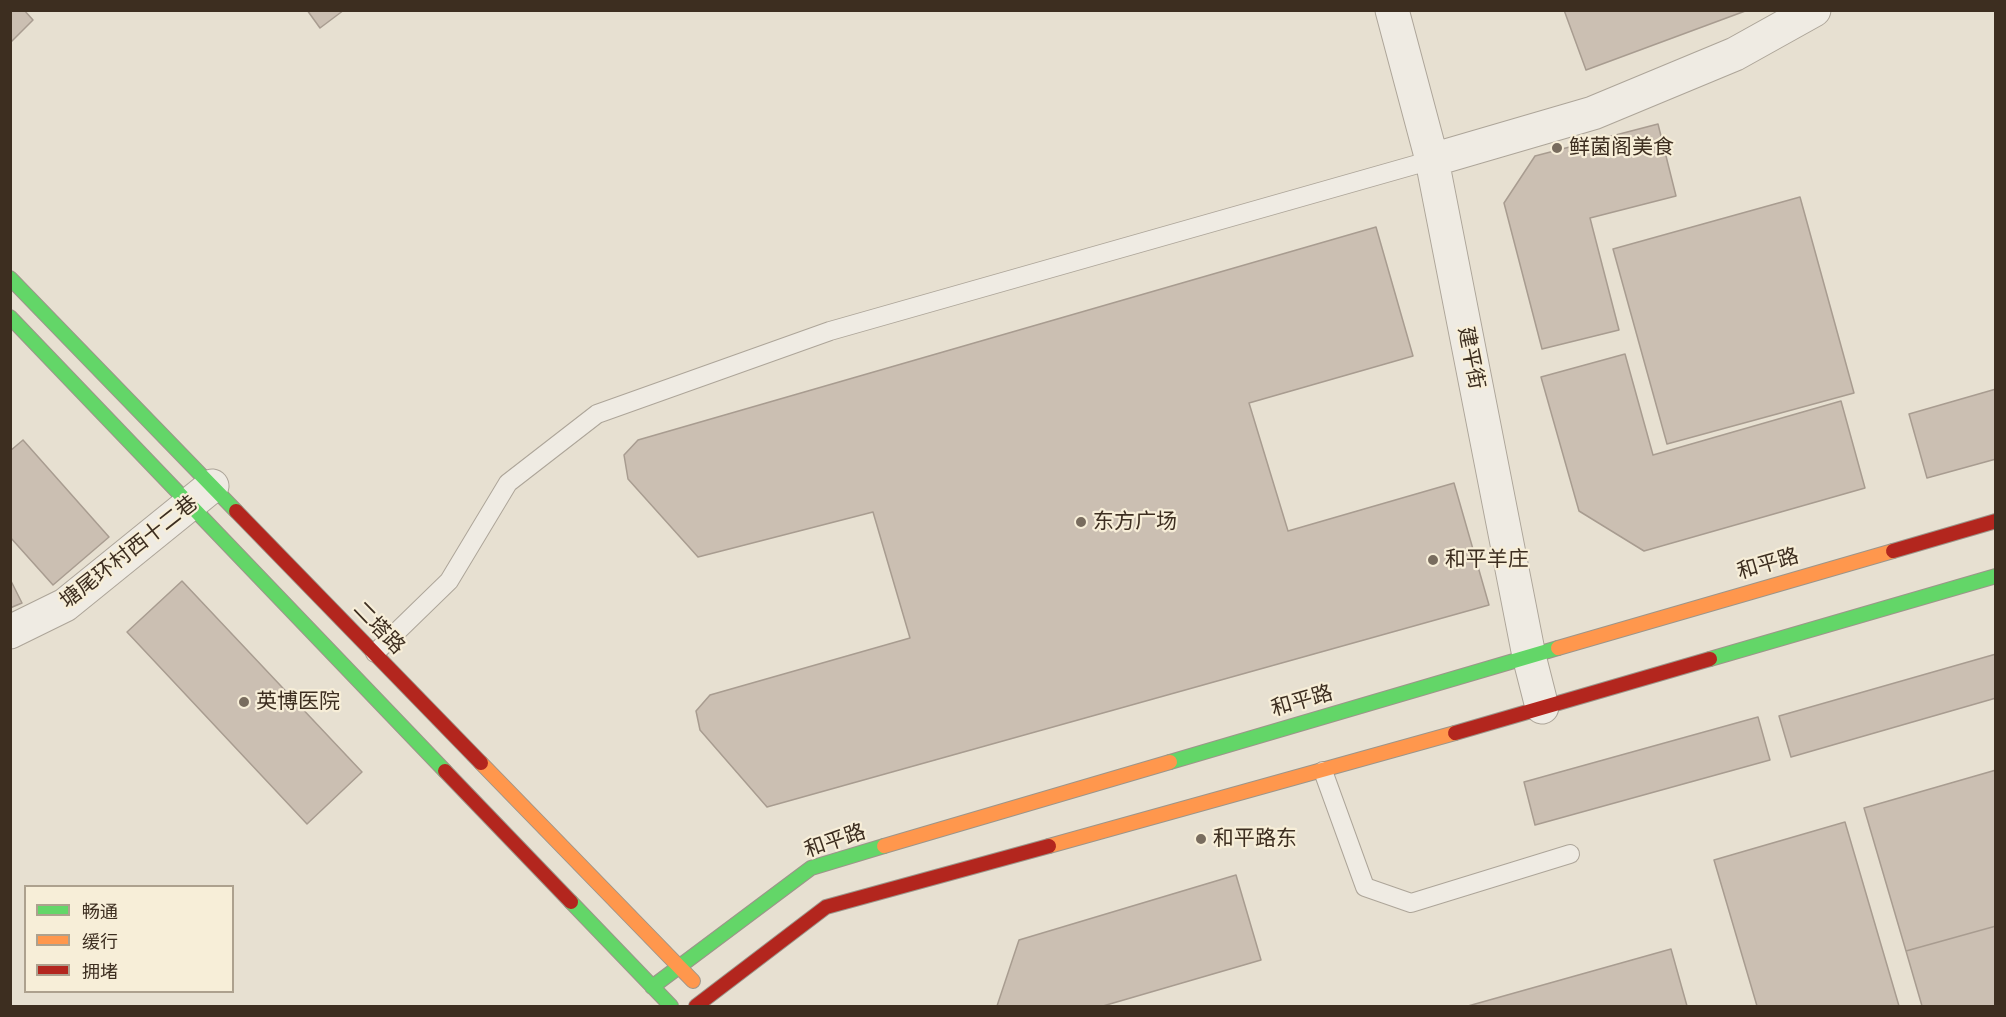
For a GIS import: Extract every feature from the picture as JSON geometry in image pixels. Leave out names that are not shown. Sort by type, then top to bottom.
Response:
[{"type":"main road","name":"二塔路","points":[[10,278],[201,495],[671,1006]]},
{"type":"main road","name":"二塔路","points":[[10,317],[375,653],[717,1006]]},
{"type":"main road","name":"和平路","points":[[652,987],[811,868],[1995,520]]},
{"type":"main road","points":[[696,1006],[826,907],[1323,771],[1995,576]]},
{"type":"street","name":"建平街","points":[[1392,10],[1432,160],[1529,656],[1542,707]]},
{"type":"street","points":[[1432,160],[1593,113],[1735,54],[1814,10]]},
{"type":"street","name":"塘尾环村西十二巷","points":[[10,632],[65,605],[201,495]]},
{"type":"lane","points":[[375,653],[449,581],[508,483],[597,414],[830,330],[1432,160]]},
{"type":"lane","points":[[1323,771],[1365,887],[1411,903],[1570,854]]},
{"type":"building","points":[[10,10],[24,10],[33,20],[10,43]]},
{"type":"building","points":[[307,10],[344,10],[320,28]]},
{"type":"building","points":[[1564,10],[1748,10],[1586,70]]},
{"type":"building","points":[[1658,124],[1676,196],[1590,218],[1619,330],[1542,349],[1504,203],[1535,156]]},
{"type":"building","points":[[1800,197],[1854,393],[1667,444],[1613,249]]},
{"type":"building","name":"东方广场","points":[[1376,227],[1413,356],[1249,403],[1288,531],[1454,483],[1489,605],[767,807],[700,730],[696,711],[710,695],[910,638],[873,512],[698,557],[628,479],[624,455],[638,440]]},
{"type":"building","points":[[1625,354],[1653,455],[1841,401],[1865,488],[1644,551],[1579,511],[1541,377]]},
{"type":"building","points":[[1996,389],[1996,459],[1927,478],[1909,414]]},
{"type":"building","points":[[23,440],[109,537],[53,585],[10,537],[10,451]]},
{"type":"building","points":[[10,579],[22,603],[10,608]]},
{"type":"building","name":"英博医院","points":[[182,581],[362,772],[307,824],[127,632]]},
{"type":"building","points":[[1996,654],[1996,698],[1791,757],[1779,716]]},
{"type":"building","points":[[1758,717],[1770,760],[1535,825],[1524,782]]},
{"type":"building","points":[[1996,770],[1996,926],[1906,951],[1864,808]]},
{"type":"building","points":[[1845,822],[1899,1006],[1757,1006],[1714,860]]},
{"type":"building","points":[[1236,875],[1261,960],[1103,1006],[997,1006],[1019,940]]},
{"type":"building","points":[[1996,926],[1996,1006],[1922,1006],[1906,951]]},
{"type":"building","points":[[1671,949],[1687,1006],[1468,1006]]},
{"type":"traffic: fast","points":[[10,278],[236,511]]},
{"type":"traffic: fast","points":[[10,317],[445,771]]},
{"type":"traffic: fast","points":[[1710,659],[1996,576]]},
{"type":"traffic: fast","points":[[1170,762],[1558,648]]},
{"type":"traffic: fast","points":[[652,987],[811,868],[884,846]]},
{"type":"traffic: fast","points":[[571,902],[671,1006]]},
{"type":"traffic: slow","points":[[1558,648],[1893,551]]},
{"type":"traffic: slow","points":[[1049,846],[1455,733]]},
{"type":"traffic: slow","points":[[884,846],[1170,762]]},
{"type":"traffic: slow","points":[[481,763],[693,981]]},
{"type":"traffic: jam","points":[[236,511],[481,763]]},
{"type":"traffic: jam","points":[[1893,551],[1996,521]]},
{"type":"traffic: jam","points":[[1455,733],[1710,659]]},
{"type":"traffic: jam","points":[[445,771],[571,902]]},
{"type":"traffic: jam","points":[[696,1006],[826,907],[1049,846]]},
{"type":"place","name":"鲜菌阁美食","points":[[1557,148]]},
{"type":"place","name":"东方广场","points":[[1081,522]]},
{"type":"place","name":"和平羊庄","points":[[1433,560]]},
{"type":"place","name":"英博医院","points":[[244,702]]},
{"type":"place","name":"和平路东","points":[[1201,839]]}]
